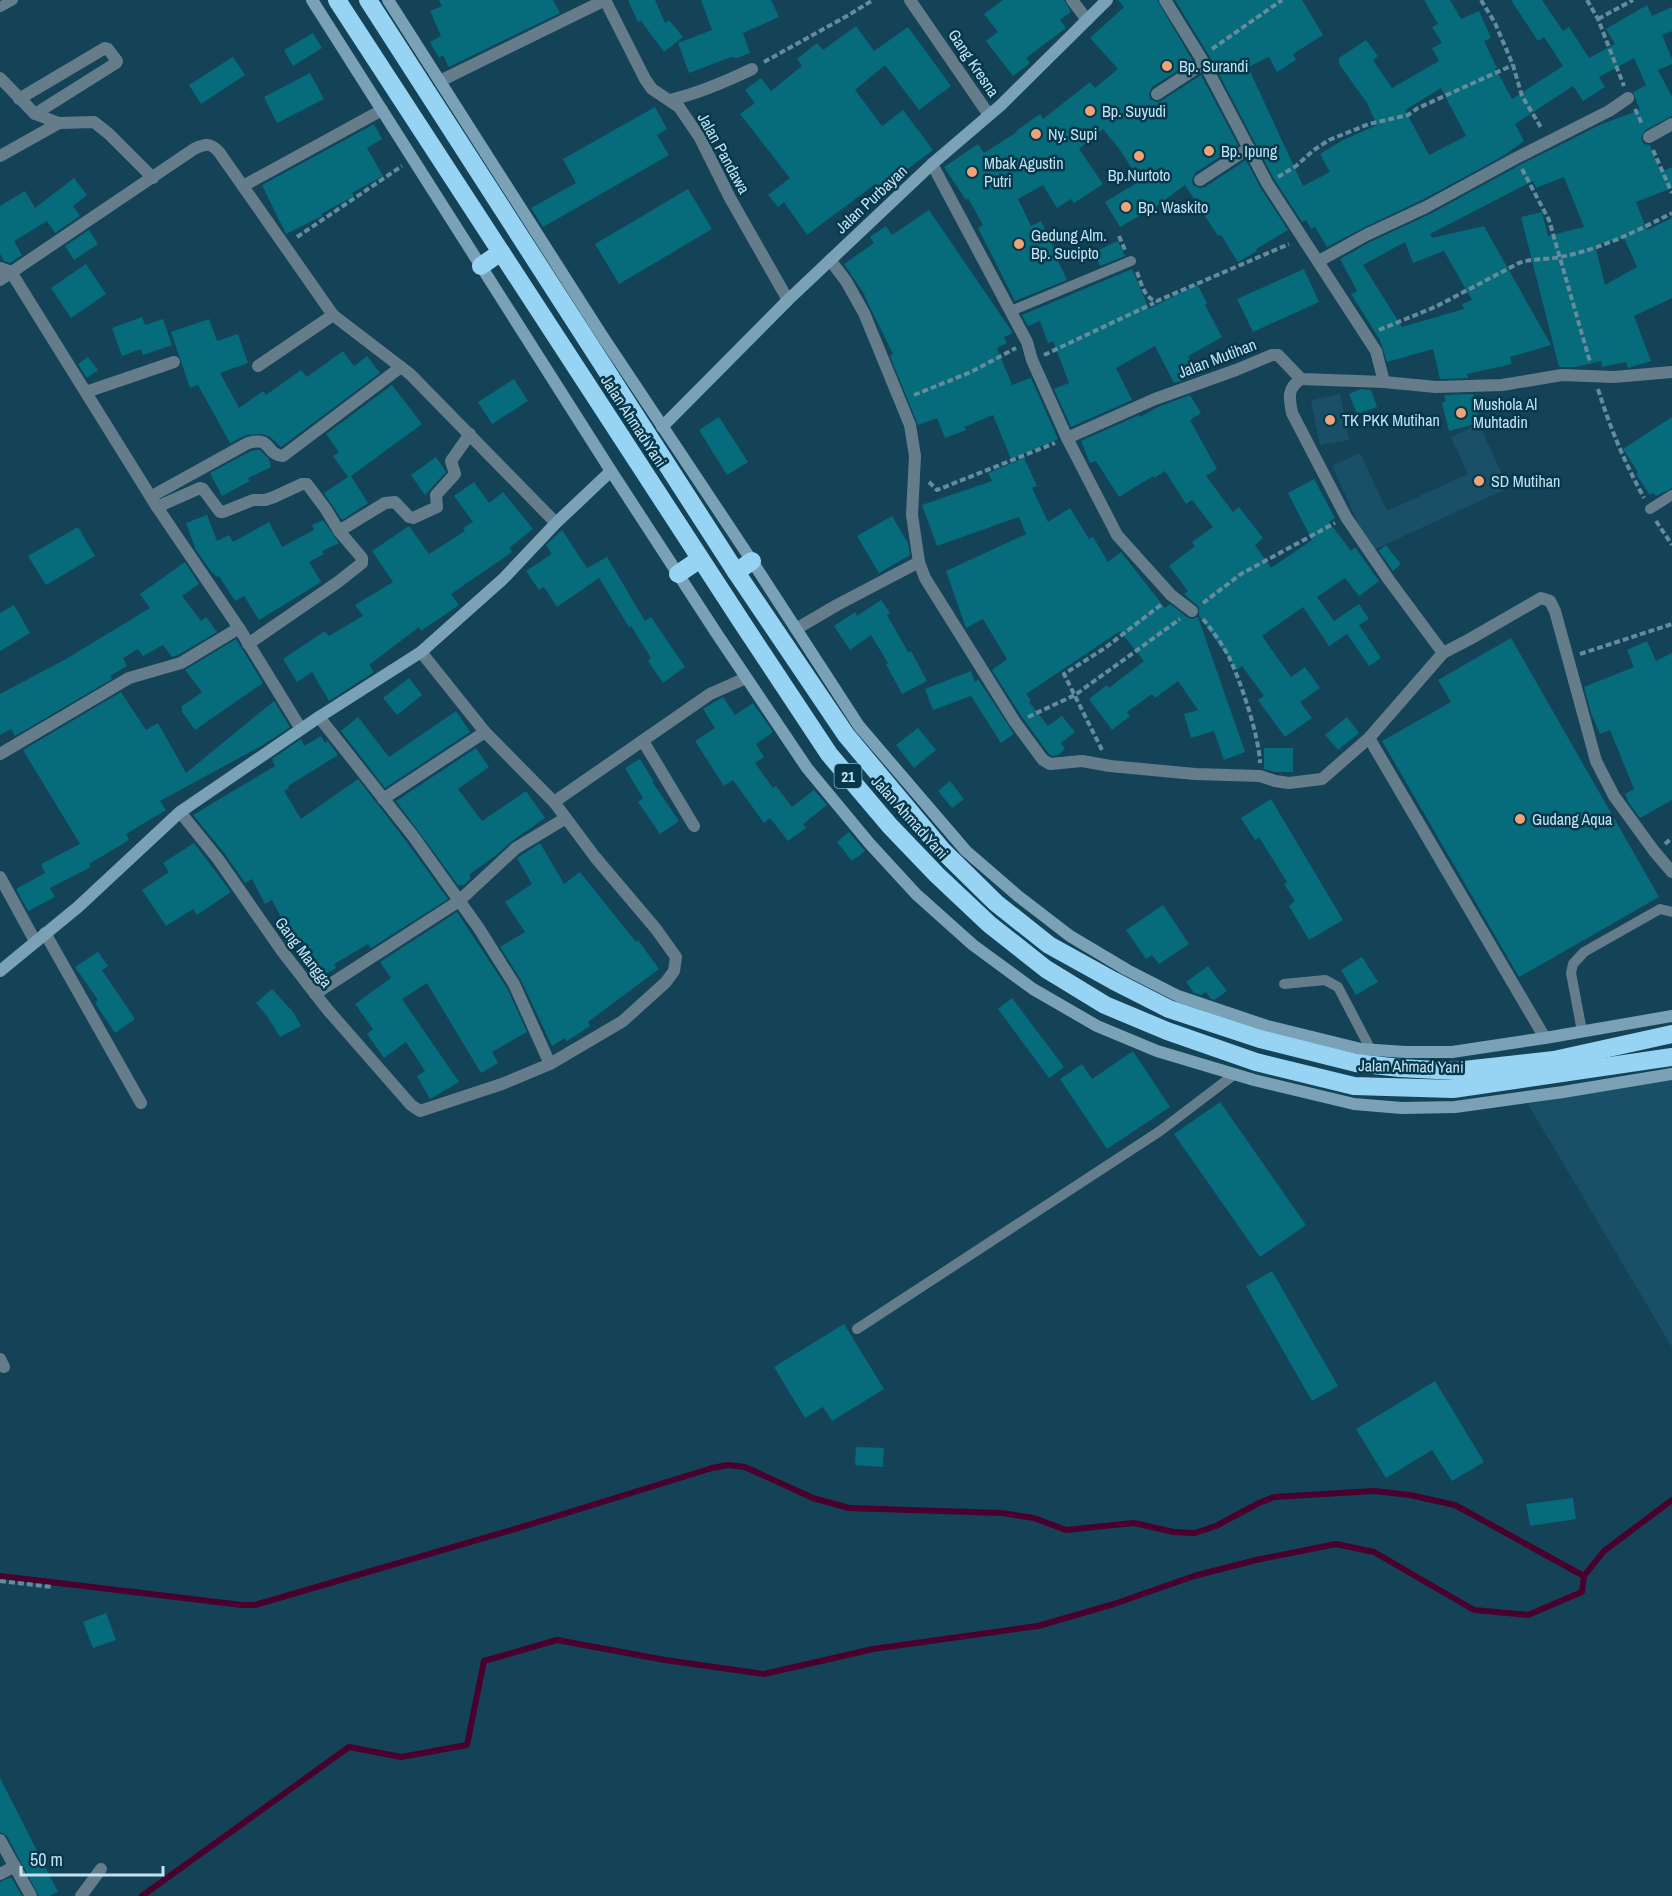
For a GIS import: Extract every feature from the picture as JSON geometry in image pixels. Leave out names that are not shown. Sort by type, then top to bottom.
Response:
[{"type":"highway","name":"Jalan Ahmad Yani","points":[[337,0],[829,754],[890,826],[989,924],[1046,969],[1105,1005],[1167,1031],[1256,1062],[1354,1086],[1453,1089],[1672,1057]]},
{"type":"highway","name":"Jalan Ahmad Yani","points":[[368,0],[594,338],[736,572],[846,735],[943,851],[996,903],[1049,945],[1169,1009],[1260,1039],[1356,1063],[1455,1071],[1554,1060],[1672,1034]]},
{"type":"highway","points":[[481,266],[501,252]]},
{"type":"highway","points":[[678,574],[700,559]]},
{"type":"highway","points":[[736,572],[752,561]]},
{"type":"street","points":[[312,0],[611,471],[807,768],[915,894],[973,945],[1033,989],[1097,1026],[1157,1051],[1235,1074],[1354,1104],[1402,1108],[1455,1107],[1672,1074]]},
{"type":"street","points":[[440,81],[605,0]]},
{"type":"street","name":"Jalan Pandawa","points":[[605,0],[645,79],[652,88],[679,107],[700,138],[730,198],[788,300]]},
{"type":"street","name":"Gang Kresna","points":[[910,0],[989,115]]},
{"type":"street","points":[[1072,0],[1087,20]]},
{"type":"street","name":"Jalan Purbayan","points":[[662,427],[788,300],[932,164],[989,115],[1107,0]]},
{"type":"street","points":[[1165,0],[1202,60],[1267,183],[1376,351],[1384,382]]},
{"type":"street","points":[[390,1],[594,338],[662,427],[859,726],[966,851],[1018,896],[1070,936],[1127,970],[1178,996],[1267,1026],[1361,1049],[1452,1052],[1672,1016]]},
{"type":"street","points":[[19,99],[108,48],[117,63],[35,114]]},
{"type":"street","points":[[1156,94],[1202,60]]},
{"type":"street","points":[[670,100],[693,95],[752,69]]},
{"type":"street","points":[[0,78],[35,114],[59,123],[94,122],[153,178]]},
{"type":"street","points":[[1319,261],[1609,111],[1628,98]]},
{"type":"street","points":[[243,186],[382,110]]},
{"type":"street","points":[[0,156],[59,123]]},
{"type":"street","points":[[1649,137],[1672,124]]},
{"type":"street","points":[[0,280],[6,270],[153,178],[194,149],[207,144],[213,146],[333,315],[401,367],[556,523]]},
{"type":"street","points":[[1200,180],[1250,148]]},
{"type":"street","points":[[932,164],[1027,342],[1032,360],[1067,438],[1117,535],[1171,595],[1192,611]]},
{"type":"street","points":[[830,260],[846,281],[864,314],[910,425],[915,456],[912,515],[919,562],[925,578],[1015,722],[1043,760],[1050,764],[1082,761],[1195,774],[1260,776],[1289,783],[1322,779],[1369,738],[1443,653],[1541,598],[1550,601],[1600,770],[1614,796],[1672,872]]},
{"type":"street","points":[[6,270],[154,501],[239,628],[301,729]]},
{"type":"street","points":[[258,366],[333,315]]},
{"type":"street","name":"Jalan Mutihan","points":[[1067,438],[1155,399],[1272,355],[1278,355],[1301,379]]},
{"type":"street","points":[[86,392],[174,362]]},
{"type":"street","points":[[154,501],[248,443],[258,440],[275,454],[283,456],[401,367]]},
{"type":"street","points":[[1443,653],[1346,517],[1292,413],[1289,394],[1293,384],[1301,379],[1384,382],[1436,387],[1502,385],[1562,375],[1614,377],[1672,372]]},
{"type":"street","points":[[339,531],[385,503],[395,502],[409,517],[413,518],[435,510],[438,504],[436,495],[455,474],[451,461],[470,434]]},
{"type":"street","points":[[0,970],[78,907],[180,812],[319,717],[421,652],[503,579],[556,523],[611,471]]},
{"type":"street","points":[[154,501],[200,488],[220,512],[223,512],[253,500],[265,500],[307,484],[339,531],[362,558],[362,564],[248,644]]},
{"type":"street","points":[[796,629],[919,562]]},
{"type":"street","points":[[0,754],[129,678],[181,663],[239,628]]},
{"type":"street","points":[[319,717],[413,836],[478,927],[514,984],[550,1064],[624,1021],[666,982],[674,971],[676,957],[554,802],[485,732],[421,652]]},
{"type":"street","points":[[554,802],[710,694],[746,678]]},
{"type":"street","points":[[383,799],[485,732]]},
{"type":"street","points":[[1369,738],[1545,1038]]},
{"type":"street","points":[[643,741],[694,826]]},
{"type":"street","name":"Gang Mangga","points":[[180,812],[218,859],[315,994],[411,1105],[420,1111],[424,1110],[502,1084],[550,1064]]},
{"type":"street","points":[[315,994],[459,901],[516,848],[566,818]]},
{"type":"street","points":[[0,877],[40,937],[141,1103]]},
{"type":"street","points":[[0,1840],[31,1896]]},
{"type":"street","points":[[0,1874],[15,1866]]},
{"type":"street","points":[[81,1896],[101,1869]]},
{"type":"lane","points":[[0,7],[13,0]]},
{"type":"lane","points":[[1011,311],[1131,261]]},
{"type":"lane","points":[[1650,509],[1672,495]]},
{"type":"lane","points":[[1582,1031],[1571,973],[1573,964],[1584,952],[1660,909],[1672,912]]},
{"type":"lane","points":[[1284,984],[1324,980],[1338,987],[1371,1050]]},
{"type":"lane","points":[[856,1329],[1160,1131],[1235,1074]]},
{"type":"path","points":[[752,69],[873,0]]},
{"type":"path","points":[[1202,60],[1282,0]]},
{"type":"path","points":[[1481,0],[1513,65],[1522,96],[1549,141]]},
{"type":"path","points":[[1587,0],[1598,19],[1628,98],[1649,137],[1672,194]]},
{"type":"path","points":[[1598,19],[1633,0]]},
{"type":"path","points":[[1267,183],[1296,166],[1329,140],[1369,124],[1408,115],[1418,108],[1513,65]]},
{"type":"path","points":[[285,245],[413,158]]},
{"type":"path","points":[[1516,158],[1546,213],[1608,421],[1623,459],[1672,545]]},
{"type":"path","points":[[1366,336],[1435,307],[1519,263],[1560,257],[1594,248],[1672,213]]},
{"type":"path","points":[[1119,236],[1148,298],[1157,301]]},
{"type":"path","points":[[1032,360],[1157,301],[1303,238]]},
{"type":"path","points":[[900,400],[971,372],[1027,342]]},
{"type":"path","points":[[915,456],[932,486],[937,490],[1067,438]]},
{"type":"path","points":[[1015,722],[1075,695],[1241,574],[1346,517]]},
{"type":"path","points":[[1110,766],[1064,674],[1104,648],[1171,595]]},
{"type":"path","points":[[1192,611],[1203,619],[1229,656],[1259,748],[1260,776]]},
{"type":"path","points":[[1568,658],[1672,624]]},
{"type":"path","points":[[0,1581],[52,1587]]},
{"type":"shaded area","name":"TK PKK Mutihan","points":[[1340,394],[1349,440],[1320,445],[1311,400]]},
{"type":"shaded area","name":"SD Mutihan","points":[[1479,424],[1508,488],[1371,551],[1332,466],[1360,453],[1387,511],[1468,474],[1451,437]]},
{"type":"shaded area","points":[[1672,1076],[1672,1347],[1528,1104]]},
{"type":"building","points":[[439,0],[553,0],[560,13],[449,67],[443,55],[439,58],[430,42],[441,36],[430,11],[442,6]]},
{"type":"building","points":[[628,0],[655,0],[665,23],[669,20],[683,37],[664,52],[641,21],[638,22]]},
{"type":"building","points":[[701,0],[771,0],[779,17],[743,33],[750,53],[737,58],[731,57],[689,73],[678,43],[712,30]]},
{"type":"building","points":[[1003,0],[1064,0],[1071,12],[1060,20],[1066,28],[1026,58],[1030,63],[1013,76],[986,41],[998,32],[984,14]]},
{"type":"building","points":[[1118,0],[1157,0],[1193,61],[1152,87],[1149,94],[1150,99],[1161,101],[1201,75],[1238,145],[1195,173],[1192,180],[1193,185],[1200,188],[1205,187],[1246,160],[1260,187],[1288,230],[1238,262],[1185,185],[1154,208],[1120,227],[1105,202],[1140,181],[1103,129],[1079,149],[1103,184],[1074,203],[1071,199],[1057,208],[1043,185],[1018,199],[1031,226],[1041,221],[1067,280],[1015,301],[978,228],[983,225],[968,198],[966,200],[944,167],[978,144],[984,153],[1040,114],[1043,119],[1090,82],[1095,88],[1118,69],[1090,38],[1124,7]]},
{"type":"building","points":[[1175,0],[1302,0],[1323,35],[1293,54],[1296,60],[1277,72],[1269,57],[1248,67],[1303,186],[1330,172],[1320,154],[1343,140],[1377,125],[1367,103],[1339,64],[1339,58],[1366,40],[1378,56],[1373,60],[1392,88],[1439,61],[1432,48],[1442,43],[1432,27],[1438,24],[1424,0],[1450,0],[1461,19],[1479,11],[1491,38],[1484,41],[1497,68],[1495,68],[1512,99],[1563,66],[1544,37],[1538,41],[1511,0],[1542,0],[1563,31],[1569,27],[1589,58],[1615,44],[1606,29],[1647,5],[1652,16],[1672,7],[1672,31],[1662,35],[1672,64],[1658,70],[1672,97],[1672,116],[1645,130],[1641,138],[1644,144],[1650,145],[1661,172],[1672,167],[1672,188],[1636,202],[1647,230],[1672,218],[1672,298],[1634,316],[1651,361],[1628,368],[1626,362],[1602,367],[1601,361],[1576,367],[1559,367],[1521,217],[1542,212],[1548,236],[1584,227],[1564,177],[1536,188],[1533,181],[1430,234],[1432,238],[1484,226],[1551,345],[1510,357],[1512,364],[1467,374],[1468,378],[1440,379],[1433,349],[1387,362],[1380,340],[1351,294],[1357,291],[1340,259],[1602,124],[1640,110],[1633,92],[1646,85],[1634,58],[1599,77],[1605,87],[1583,101],[1573,86],[1515,124],[1524,141],[1503,156],[1422,200],[1327,247],[1315,227],[1311,229],[1306,220],[1302,222],[1274,179],[1211,59]],"holes":[[[1441,88],[1466,136],[1429,155],[1405,110]],[[1624,238],[1637,267],[1605,285],[1595,245]],[[1405,242],[1413,263],[1444,251],[1472,300],[1462,304],[1464,309],[1402,327],[1363,265]]]},
{"type":"building","points":[[856,26],[874,51],[908,27],[951,86],[919,110],[885,65],[855,90],[882,126],[903,110],[933,150],[878,191],[874,185],[807,235],[784,202],[778,207],[768,195],[790,178],[740,114],[755,103],[745,90],[761,78],[771,91],[802,66],[797,59],[817,43],[823,50]]},
{"type":"building","points":[[313,33],[322,48],[293,66],[284,50]]},
{"type":"building","points":[[233,57],[245,75],[201,104],[189,85]]},
{"type":"building","points":[[310,73],[324,99],[277,123],[264,97]]},
{"type":"building","points":[[655,107],[667,129],[657,135],[669,155],[543,227],[531,208],[576,183],[563,159]]},
{"type":"building","points":[[374,124],[382,139],[367,148],[383,176],[352,193],[354,196],[321,214],[322,216],[286,234],[262,185]]},
{"type":"building","points":[[74,178],[87,195],[73,206],[80,216],[55,233],[47,221],[14,241],[22,255],[10,263],[4,261],[0,254],[0,206],[25,191],[35,208]]},
{"type":"building","points":[[688,189],[712,229],[619,284],[595,244]]},
{"type":"building","points":[[929,210],[1013,333],[1004,337],[1007,343],[997,348],[1012,385],[1031,378],[1058,439],[1011,459],[993,415],[964,427],[966,430],[945,438],[937,418],[918,425],[890,356],[893,354],[865,295],[844,264],[874,243],[870,237],[886,226],[892,235]]},
{"type":"building","points":[[89,230],[98,244],[74,260],[65,246]]},
{"type":"building","points":[[1118,241],[1125,256],[1100,266],[1094,252]]},
{"type":"building","points":[[86,264],[106,294],[71,318],[51,288]]},
{"type":"building","points":[[1132,269],[1149,309],[1197,284],[1222,337],[1188,356],[1198,375],[1174,383],[1155,346],[1116,368],[1132,400],[1071,427],[1054,389],[1069,383],[1053,341],[1048,343],[1040,321],[1028,326],[1022,315]]},
{"type":"building","points":[[1304,269],[1319,302],[1253,332],[1237,299]]},
{"type":"building","points":[[142,317],[145,325],[163,319],[172,345],[143,355],[141,349],[122,356],[112,328]]},
{"type":"building","points":[[209,319],[217,341],[238,334],[248,363],[220,373],[239,408],[263,391],[266,395],[301,370],[307,377],[343,351],[354,366],[367,356],[380,373],[281,447],[270,437],[262,434],[246,435],[230,443],[198,385],[190,388],[171,332]]},
{"type":"building","points":[[88,357],[98,370],[87,378],[78,364]]},
{"type":"building","points":[[514,379],[528,401],[492,424],[478,402]]},
{"type":"building","points":[[392,385],[422,424],[351,476],[368,503],[342,520],[324,493],[348,477],[333,456],[339,452],[326,434]]},
{"type":"building","points":[[1361,389],[1371,390],[1377,407],[1357,414],[1349,394]]},
{"type":"building","name":"Mushola Al Muhtadin","points":[[1473,394],[1480,423],[1449,431],[1442,403],[1446,401],[1444,395]]},
{"type":"building","points":[[1190,395],[1201,413],[1190,420],[1217,469],[1206,476],[1233,512],[1239,507],[1263,538],[1255,545],[1271,568],[1312,540],[1288,493],[1314,479],[1335,518],[1329,522],[1351,551],[1355,547],[1379,581],[1359,596],[1345,578],[1317,597],[1334,621],[1359,604],[1369,619],[1359,625],[1381,658],[1369,666],[1347,634],[1329,646],[1303,607],[1262,636],[1291,677],[1305,667],[1320,688],[1300,702],[1312,718],[1285,737],[1258,700],[1264,696],[1242,666],[1237,670],[1199,616],[1199,607],[1184,594],[1188,591],[1169,566],[1195,546],[1192,542],[1213,527],[1192,500],[1186,504],[1165,471],[1119,497],[1096,461],[1090,463],[1081,441]]},
{"type":"building","points":[[719,417],[748,462],[727,475],[699,430]]},
{"type":"building","points":[[1672,417],[1672,488],[1656,496],[1653,493],[1650,495],[1623,449]]},
{"type":"building","points":[[260,450],[269,459],[271,467],[248,478],[250,481],[222,496],[210,473],[251,451]]},
{"type":"building","points":[[436,457],[446,472],[425,495],[411,475]]},
{"type":"building","points":[[1024,458],[1037,486],[1032,488],[1048,522],[1070,508],[1089,539],[1093,537],[1108,562],[1121,552],[1165,608],[1170,604],[1188,618],[1198,617],[1245,752],[1224,760],[1214,731],[1191,738],[1184,714],[1198,710],[1178,681],[1155,698],[1152,694],[1127,712],[1130,716],[1112,730],[1089,699],[1107,685],[1109,688],[1144,661],[1120,631],[1026,694],[1031,700],[1029,702],[1048,726],[1062,716],[1075,732],[1061,743],[1065,749],[1058,755],[1049,754],[992,670],[1007,659],[983,619],[966,628],[946,571],[1026,534],[1019,517],[937,546],[922,505],[992,481],[988,473]]},
{"type":"building","points":[[474,482],[489,503],[503,492],[533,529],[509,548],[512,552],[451,594],[459,605],[421,631],[419,627],[369,665],[374,672],[329,701],[312,672],[297,682],[283,659],[325,631],[329,636],[363,616],[355,605],[393,582],[372,551],[409,526],[429,554],[465,531],[463,528],[473,522],[454,496]]},
{"type":"building","points":[[207,515],[217,541],[229,535],[233,542],[269,522],[282,547],[314,530],[312,525],[323,520],[339,543],[322,551],[324,554],[309,562],[321,582],[259,620],[244,596],[235,601],[219,576],[216,577],[213,574],[196,550],[186,523]]},
{"type":"building","points":[[892,516],[908,543],[910,555],[879,573],[857,536]]},
{"type":"building","points":[[78,527],[95,556],[46,585],[28,556]]},
{"type":"building","points":[[562,530],[587,568],[607,557],[645,621],[651,617],[685,667],[663,683],[648,661],[651,658],[599,578],[557,607],[544,587],[539,590],[526,571],[552,554],[546,545]]},
{"type":"building","points":[[1386,545],[1401,564],[1393,571],[1379,551]]},
{"type":"building","points":[[185,562],[199,584],[182,596],[201,621],[206,617],[217,632],[172,657],[163,645],[143,656],[138,649],[123,658],[127,666],[110,676],[112,679],[15,736],[11,729],[0,735],[0,694],[66,659],[150,608],[140,594]]},
{"type":"building","points":[[881,600],[890,613],[887,615],[908,652],[911,651],[927,681],[902,694],[886,664],[888,663],[871,635],[850,650],[834,626],[855,612],[857,616]]},
{"type":"building","points":[[14,605],[30,633],[0,651],[0,613]]},
{"type":"building","name":"Gudang Aqua","points":[[1511,638],[1659,897],[1519,977],[1382,741],[1451,702],[1438,680]]},
{"type":"building","points":[[236,639],[263,683],[195,730],[182,712],[182,706],[202,692],[185,670]]},
{"type":"building","points":[[1647,641],[1656,661],[1672,653],[1672,800],[1640,818],[1625,794],[1634,789],[1610,730],[1600,734],[1584,687],[1634,667],[1627,650]]},
{"type":"building","points":[[971,671],[975,682],[978,679],[1014,734],[1001,743],[971,696],[933,710],[925,689]]},
{"type":"building","points":[[409,678],[422,695],[397,715],[383,698]]},
{"type":"building","points":[[121,692],[146,730],[158,723],[186,773],[274,701],[290,727],[263,745],[160,801],[166,810],[126,834],[129,840],[89,864],[91,867],[50,888],[55,897],[28,911],[16,889],[45,873],[41,864],[80,844],[23,750]]},
{"type":"building","points":[[723,697],[735,715],[753,703],[773,732],[756,744],[764,757],[755,763],[773,788],[776,786],[792,807],[814,790],[827,805],[803,824],[806,828],[788,841],[770,818],[764,823],[733,780],[724,786],[695,741],[715,728],[703,709]]},
{"type":"building","points":[[456,711],[470,732],[385,788],[341,731],[358,717],[389,757]]},
{"type":"building","points":[[1347,717],[1359,733],[1338,750],[1325,735]]},
{"type":"building","points":[[918,728],[936,750],[914,768],[896,745]]},
{"type":"building","points":[[321,736],[325,743],[328,741],[338,755],[288,786],[289,788],[284,791],[301,819],[358,779],[448,899],[371,948],[368,944],[334,964],[336,968],[317,979],[298,946],[291,950],[278,931],[286,927],[272,900],[265,904],[252,879],[245,883],[193,815],[275,766],[272,759],[301,739],[304,746]]},
{"type":"building","points":[[476,748],[489,767],[458,789],[482,821],[526,791],[545,818],[470,874],[470,879],[464,885],[458,885],[396,801]]},
{"type":"building","points":[[1264,748],[1293,748],[1293,772],[1275,772],[1264,769]]},
{"type":"building","points":[[640,759],[679,821],[660,834],[638,802],[643,798],[625,768]]},
{"type":"building","points":[[950,781],[964,799],[952,808],[938,791]]},
{"type":"building","points":[[1271,799],[1343,920],[1309,940],[1289,906],[1295,901],[1284,884],[1287,882],[1259,837],[1255,840],[1241,818]]},
{"type":"building","points":[[849,832],[865,851],[852,861],[837,842]]},
{"type":"building","points":[[194,843],[231,892],[197,915],[193,909],[166,926],[142,890],[169,872],[163,863]]},
{"type":"building","points":[[540,843],[564,884],[580,872],[636,942],[638,940],[659,969],[588,1022],[590,1026],[567,1041],[565,1038],[552,1046],[521,980],[500,947],[525,932],[505,902],[532,884],[517,858]]},
{"type":"building","points":[[1163,905],[1189,944],[1159,964],[1152,955],[1146,959],[1126,930]]},
{"type":"building","points":[[457,912],[507,988],[527,1032],[492,1052],[498,1063],[481,1073],[427,983],[402,999],[459,1082],[430,1099],[417,1076],[425,1071],[406,1042],[384,1058],[367,1034],[373,1029],[355,1004],[391,978],[380,962]]},
{"type":"building","points":[[98,952],[108,966],[102,970],[135,1019],[115,1033],[95,1003],[98,1000],[75,967]]},
{"type":"building","points":[[1362,957],[1378,982],[1356,995],[1341,970]]},
{"type":"building","points":[[1208,966],[1227,991],[1214,1000],[1206,992],[1201,995],[1194,993],[1186,982]]},
{"type":"building","points":[[272,989],[294,1013],[301,1026],[280,1037],[256,1003]]},
{"type":"building","points":[[1012,998],[1064,1067],[1049,1078],[998,1009]]},
{"type":"building","points":[[1133,1051],[1170,1107],[1107,1149],[1060,1079],[1082,1064],[1092,1079]]},
{"type":"building","points":[[1220,1102],[1306,1225],[1260,1257],[1174,1134]]},
{"type":"building","points":[[1272,1271],[1338,1386],[1312,1401],[1246,1286]]},
{"type":"building","points":[[844,1324],[884,1389],[832,1421],[823,1407],[805,1418],[774,1367]]},
{"type":"building","points":[[1435,1381],[1484,1462],[1452,1481],[1432,1450],[1386,1478],[1356,1429]]},
{"type":"building","points":[[856,1447],[884,1448],[883,1467],[855,1465]]},
{"type":"building","points":[[1573,1498],[1576,1519],[1530,1526],[1526,1504]]},
{"type":"building","points":[[106,1613],[116,1640],[93,1648],[83,1622]]},
{"type":"building","points":[[0,1778],[58,1892],[49,1896],[39,1896],[7,1836],[0,1832]]},
{"type":"building","points":[[11,1877],[22,1896],[0,1896],[0,1882]]},
{"type":"waterway","points":[[0,1576],[255,1605],[728,1465],[745,1467],[813,1498],[849,1508],[1002,1513],[1034,1518],[1066,1530],[1134,1523],[1174,1532],[1195,1533],[1216,1526],[1274,1497],[1374,1491],[1410,1495],[1455,1505],[1584,1576]]},
{"type":"waterway","points":[[142,1896],[349,1747],[401,1757],[467,1745],[484,1661],[557,1640],[665,1660],[764,1674],[873,1649],[1038,1626],[1114,1604],[1194,1576],[1256,1560],[1336,1544],[1374,1552],[1474,1610],[1528,1615],[1582,1592],[1584,1576],[1604,1551],[1672,1500]]},
{"type":"place","name":"Bp. Surandi","points":[[1167,66]]},
{"type":"place","name":"Bp. Suyudi","points":[[1090,111]]},
{"type":"place","name":"Ny. Supi","points":[[1036,134]]},
{"type":"place","name":"Bp. Ipung","points":[[1209,151]]},
{"type":"place","name":"Bp.Nurtoto","points":[[1139,156]]},
{"type":"place","name":"Mbak Agustin Putri","points":[[972,172]]},
{"type":"place","name":"Bp. Waskito","points":[[1126,207]]},
{"type":"place","name":"Gedung Alm. Bp. Sucipto","points":[[1019,244]]},
{"type":"place","name":"Mushola Al Muhtadin","points":[[1461,413]]},
{"type":"place","name":"TK PKK Mutihan","points":[[1330,420]]},
{"type":"place","name":"SD Mutihan","points":[[1479,481]]},
{"type":"place","name":"Gudang Aqua","points":[[1520,819]]}]
